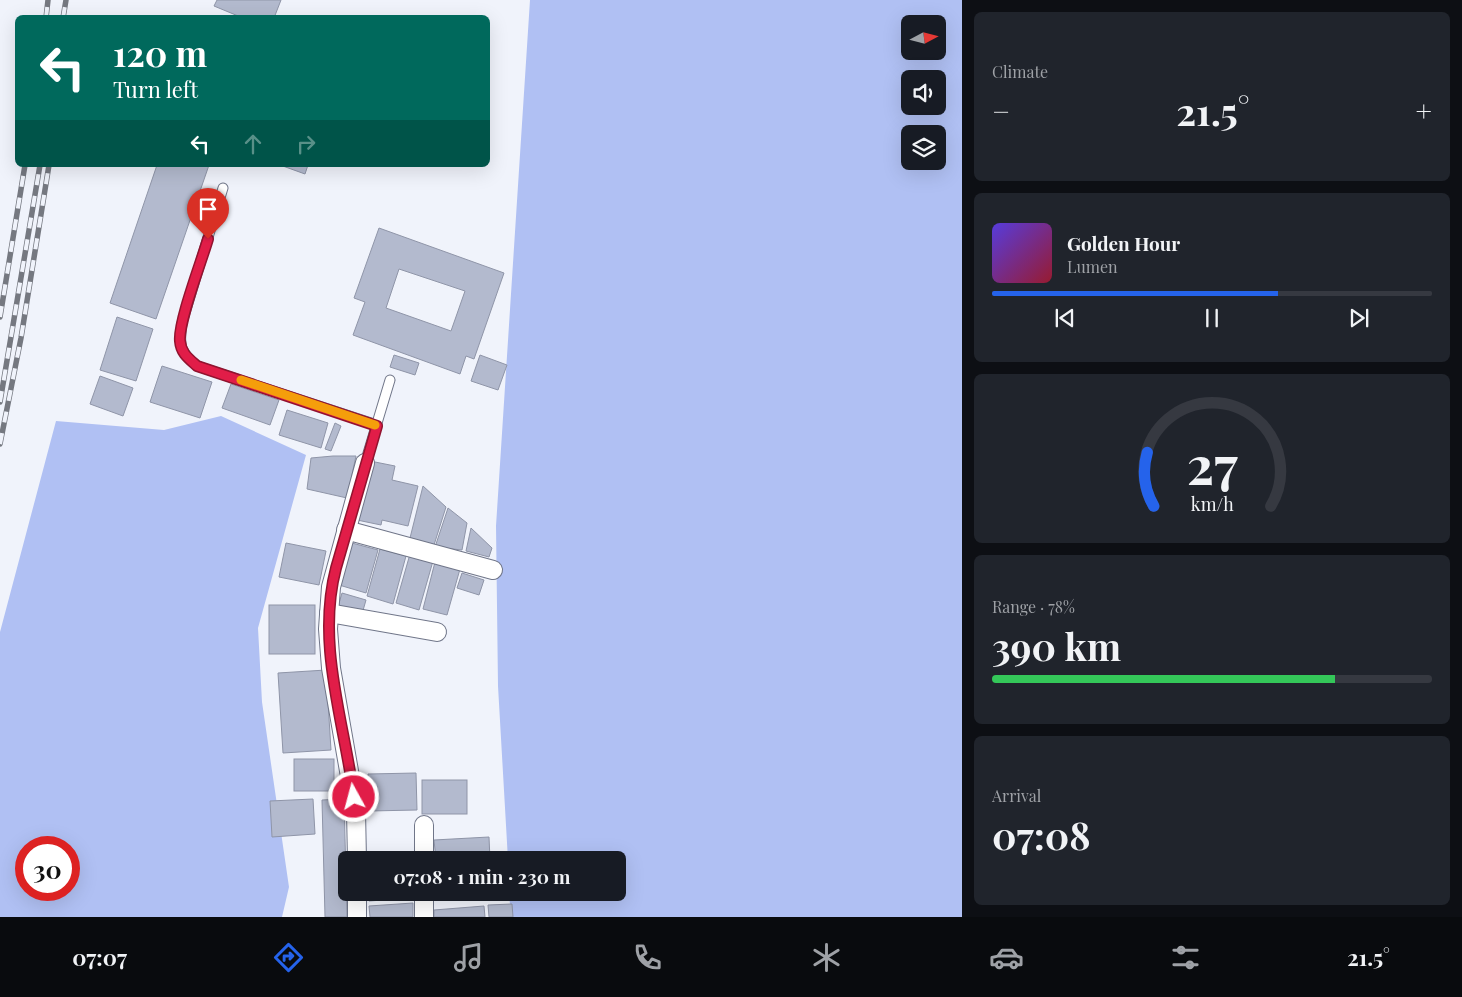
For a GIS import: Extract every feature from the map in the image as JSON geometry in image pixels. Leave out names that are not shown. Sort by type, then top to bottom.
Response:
[{"type":"street","points":[[357,851],[356,811],[331,668],[329,613],[331,587],[365,462]]},
{"type":"street","points":[[346,530],[493,570]]},
{"type":"street","points":[[329,613],[437,632]]},
{"type":"street","points":[[424,825],[424,851]]},
{"type":"street","points":[[357,901],[357,917]]},
{"type":"street","points":[[424,901],[424,917]]},
{"type":"lane","points":[[224,188],[182,323],[180,340],[184,355],[197,366],[377,426]]},
{"type":"lane","points":[[365,462],[390,380]]},
{"type":"shaded area","points":[[530,0],[962,0],[962,917],[511,917],[510,901],[626,901],[626,851],[507,851],[498,686],[496,526]]},
{"type":"shaded area","points":[[221,416],[306,455],[258,628],[262,702],[289,887],[282,917],[0,917],[0,632],[56,421],[164,430]]},
{"type":"building","points":[[217,0],[281,0],[275,15],[236,15],[214,6]]},
{"type":"building","points":[[156,167],[208,167],[156,319],[110,303]]},
{"type":"building","points":[[286,167],[307,167],[305,174]]},
{"type":"building","points":[[379,228],[504,273],[474,359],[466,356],[460,374],[353,335],[365,302],[354,298]],"holes":[[[399,269],[465,291],[451,331],[386,308]]]},
{"type":"building","points":[[117,317],[153,329],[136,381],[100,370]]},
{"type":"building","points":[[394,355],[419,363],[415,375],[390,367]]},
{"type":"building","points":[[480,355],[507,365],[498,390],[471,381]]},
{"type":"building","points":[[162,366],[212,382],[200,418],[150,402]]},
{"type":"building","points":[[100,376],[133,388],[123,416],[90,404]]},
{"type":"building","points":[[231,384],[279,400],[270,425],[222,408]]},
{"type":"building","points":[[287,410],[328,423],[321,448],[279,435]]},
{"type":"building","points":[[335,423],[341,426],[331,451],[325,449]]},
{"type":"building","points":[[356,456],[347,498],[307,489],[311,458]]},
{"type":"building","points":[[370,461],[395,466],[392,480],[418,486],[408,526],[382,520],[381,525],[357,520]]},
{"type":"building","points":[[423,486],[446,507],[434,545],[410,538]]},
{"type":"building","points":[[448,508],[467,523],[462,550],[435,547]]},
{"type":"building","points":[[471,528],[492,548],[489,557],[466,551]]},
{"type":"building","points":[[286,543],[326,551],[319,585],[279,577]]},
{"type":"building","points":[[352,543],[378,550],[366,593],[339,585]]},
{"type":"building","points":[[380,549],[406,556],[393,604],[367,596]]},
{"type":"building","points":[[410,554],[433,561],[419,610],[396,603]]},
{"type":"building","points":[[435,562],[460,569],[447,615],[423,609]]},
{"type":"building","points":[[462,573],[484,580],[479,595],[457,588]]},
{"type":"building","points":[[342,593],[366,600],[362,614],[338,607]]},
{"type":"building","points":[[269,605],[315,605],[315,654],[269,654]]},
{"type":"building","points":[[326,670],[331,750],[283,753],[278,673]]},
{"type":"building","points":[[294,759],[334,759],[334,791],[294,791]]},
{"type":"building","points":[[416,773],[417,810],[369,811],[368,774]]},
{"type":"building","points":[[422,780],[467,780],[467,814],[422,814]]},
{"type":"building","points":[[313,799],[315,834],[272,837],[270,801]]},
{"type":"building","points":[[344,799],[345,851],[338,851],[338,901],[347,901],[347,917],[325,917],[322,800]]},
{"type":"building","points":[[489,837],[490,851],[435,851],[434,840]]},
{"type":"building","points":[[413,903],[413,917],[370,917],[369,906]]},
{"type":"building","points":[[512,904],[513,917],[489,917],[488,905]]},
{"type":"building","points":[[484,906],[485,917],[434,917],[434,910]]},
{"type":"railway","points":[[46,15],[48,0]]},
{"type":"railway","points":[[64,15],[66,0]]},
{"type":"railway","points":[[0,317],[25,167]]},
{"type":"railway","points":[[0,402],[40,167]]},
{"type":"railway","points":[[0,444],[21,338],[49,167]]},
{"type":"slow traffic","points":[[241,380],[375,425]]},
{"type":"route","points":[[208,239],[182,323],[180,340],[184,355],[197,366],[377,426],[331,587],[328,629],[331,668],[354,797]]}]
